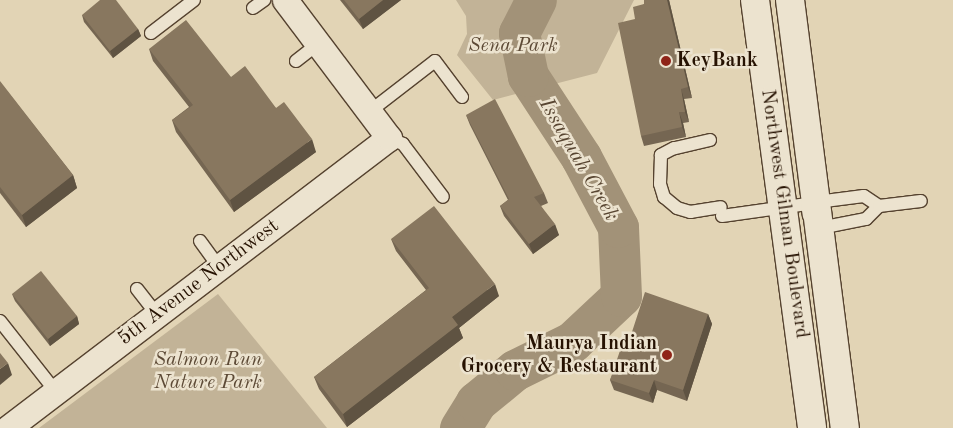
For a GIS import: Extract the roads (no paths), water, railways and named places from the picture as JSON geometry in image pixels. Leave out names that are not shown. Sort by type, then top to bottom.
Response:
[{"type":"street","points":[[285,0],[389,138]]},
{"type":"street","name":"Northwest Gilman Boulevard","points":[[755,0],[812,428]]},
{"type":"street","name":"Northwest Gilman Boulevard","points":[[790,0],[845,428]]},
{"type":"street","name":"5th Avenue Northwest","points":[[8,428],[389,138]]},
{"type":"lane","points":[[151,33],[194,0]]},
{"type":"lane","points":[[254,8],[264,0]]},
{"type":"lane","points":[[296,61],[318,44]]},
{"type":"lane","points":[[369,112],[435,61],[462,97]]},
{"type":"lane","points":[[389,138],[403,144],[443,197]]},
{"type":"lane","points":[[710,140],[674,148],[661,155],[660,184],[664,197],[677,208],[690,212],[783,208],[807,204],[813,248],[826,271]]},
{"type":"lane","points":[[817,202],[864,196],[879,206]]},
{"type":"lane","points":[[820,228],[866,219],[879,206],[921,201]]},
{"type":"lane","points":[[200,241],[219,267]]},
{"type":"lane","points":[[136,289],[157,315]]},
{"type":"lane","points":[[0,321],[56,392]]},
{"type":"waterway","name":"Issaquah Creek","points":[[460,428],[476,402],[515,370],[572,342],[621,296],[618,227],[581,157],[528,76],[519,33],[536,0]]},
{"type":"place","name":"KeyBank","points":[[666,61]]},
{"type":"place","name":"Maurya Indian Grocery & Restaurant","points":[[667,355]]},
{"type":"park label","name":"Sena Park","points":[[513,46]]},
{"type":"park label","name":"Salmon Run Nature Park","points":[[208,372]]}]
